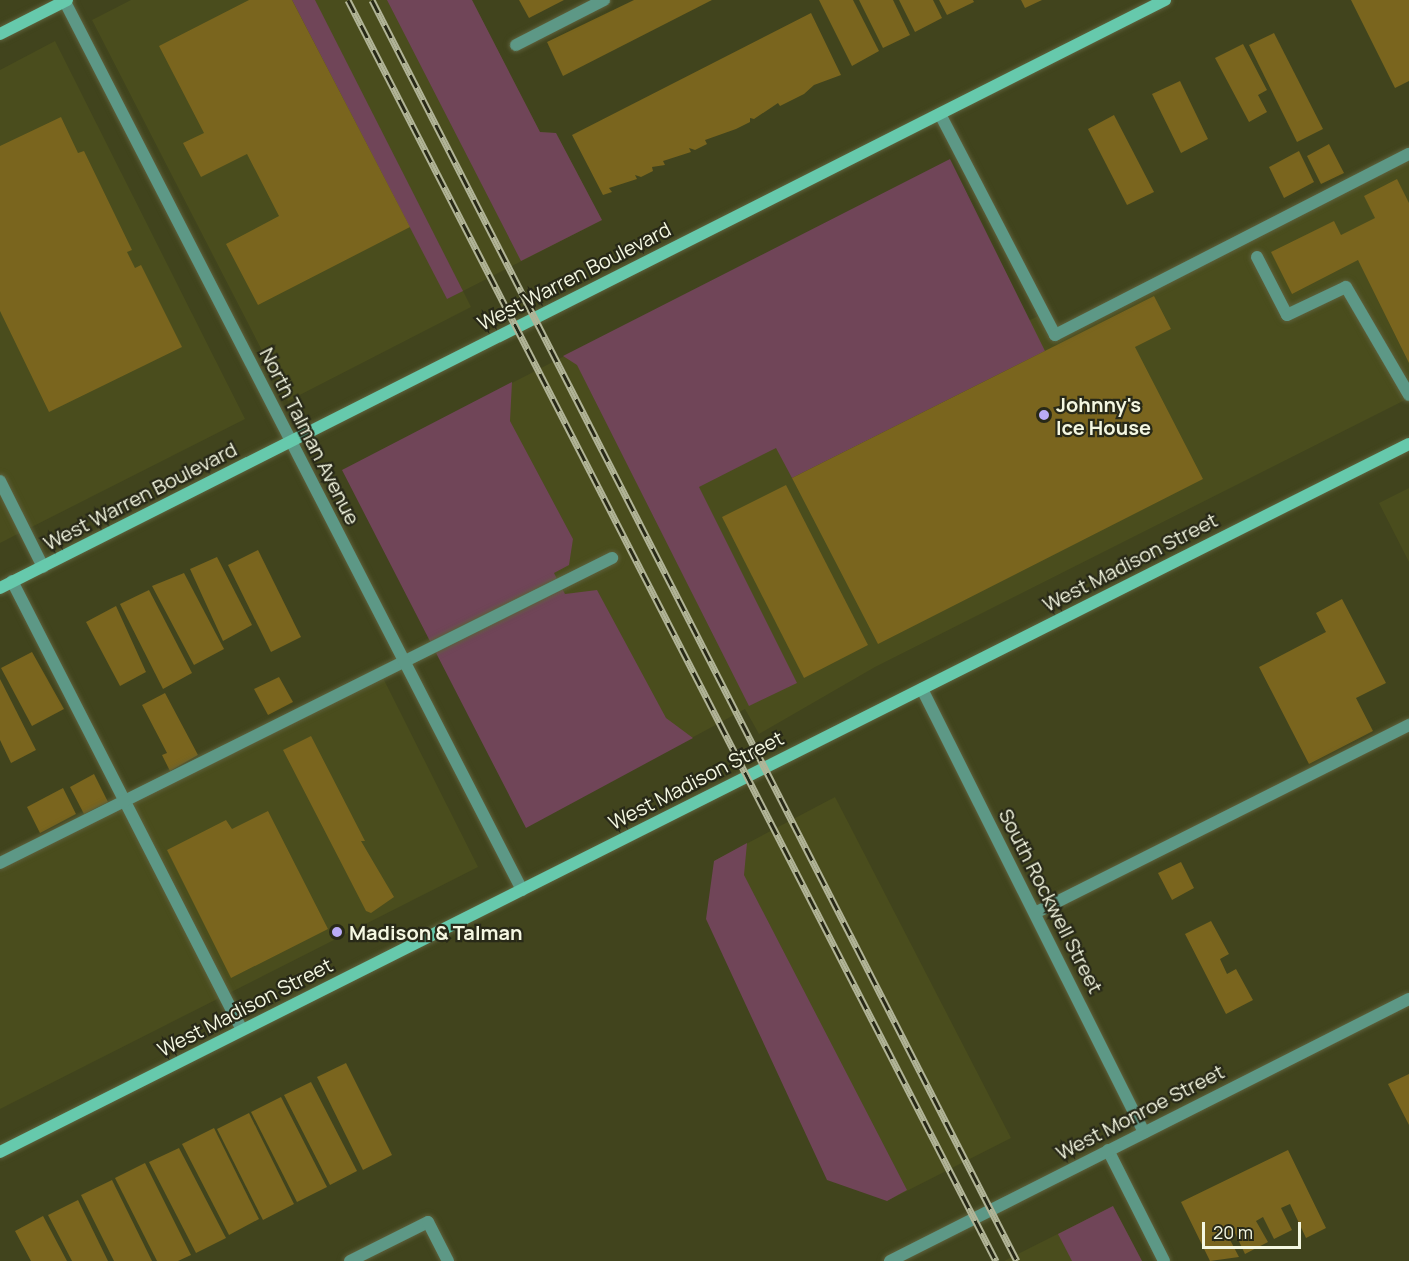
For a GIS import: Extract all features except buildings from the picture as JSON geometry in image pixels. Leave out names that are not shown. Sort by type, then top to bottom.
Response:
[{"type":"main road","points":[[0,34],[65,0]]},
{"type":"main road","name":"West Warren Boulevard","points":[[0,588],[1165,0]]},
{"type":"main road","name":"West Madison Street","points":[[0,1152],[1409,444]]},
{"type":"street","name":"North Talman Avenue","points":[[65,0],[522,890]]},
{"type":"street","points":[[516,45],[604,0]]},
{"type":"street","points":[[940,114],[1055,335],[1409,154]]},
{"type":"street","points":[[1257,257],[1287,315],[1346,287],[1409,395]]},
{"type":"street","points":[[0,481],[43,567]]},
{"type":"street","points":[[0,863],[403,660],[612,558]]},
{"type":"street","points":[[12,582],[242,1030]]},
{"type":"street","name":"South Rockwell Street","points":[[922,689],[1144,1132]]},
{"type":"street","points":[[1035,913],[1409,725]]},
{"type":"street","name":"West Monroe Street","points":[[890,1261],[1409,999]]},
{"type":"street","points":[[1108,1150],[1164,1261]]},
{"type":"street","points":[[350,1261],[428,1222],[448,1261]]},
{"type":"shaded area","points":[[131,0],[472,0],[540,132],[556,133],[602,220],[463,291],[471,307],[288,401],[92,20]]},
{"type":"shaded area","points":[[292,0],[315,0],[463,291],[447,299]]},
{"type":"shaded area","points":[[387,0],[472,0],[540,132],[556,133],[602,220],[521,261]]},
{"type":"shaded area","points":[[55,41],[245,419],[0,543],[0,70]]},
{"type":"shaded area","points":[[1409,154],[1409,398],[875,667],[759,734],[745,709],[651,760],[467,406],[619,328],[776,448],[1044,313],[1055,334]]},
{"type":"shaded area","points":[[950,159],[1045,351],[792,478],[776,448],[699,487],[797,683],[749,706],[577,365],[563,356]]},
{"type":"shaded area","points":[[512,382],[510,421],[573,539],[569,565],[554,573],[565,594],[597,590],[666,718],[693,738],[526,828],[342,470]]},
{"type":"shaded area","points":[[1409,488],[1409,562],[1379,503]]},
{"type":"shaded area","points":[[380,672],[478,867],[0,1109],[0,863]]},
{"type":"shaded area","points":[[835,797],[1011,1138],[887,1201],[714,861]]},
{"type":"shaded area","points":[[747,843],[744,875],[907,1190],[887,1201],[827,1180],[706,919],[714,861]]},
{"type":"shaded area","points":[[1113,1206],[1142,1261],[1004,1261]]},
{"type":"shaded area","points":[[1113,1206],[1142,1261],[1072,1261],[1058,1234]]},
{"type":"railway","points":[[348,0],[996,1261]]},
{"type":"railway","points":[[372,0],[1017,1261]]},
{"type":"place","name":"Johnny's Ice House","points":[[1044,415]]},
{"type":"place","name":"Madison & Talman","points":[[337,932]]}]
